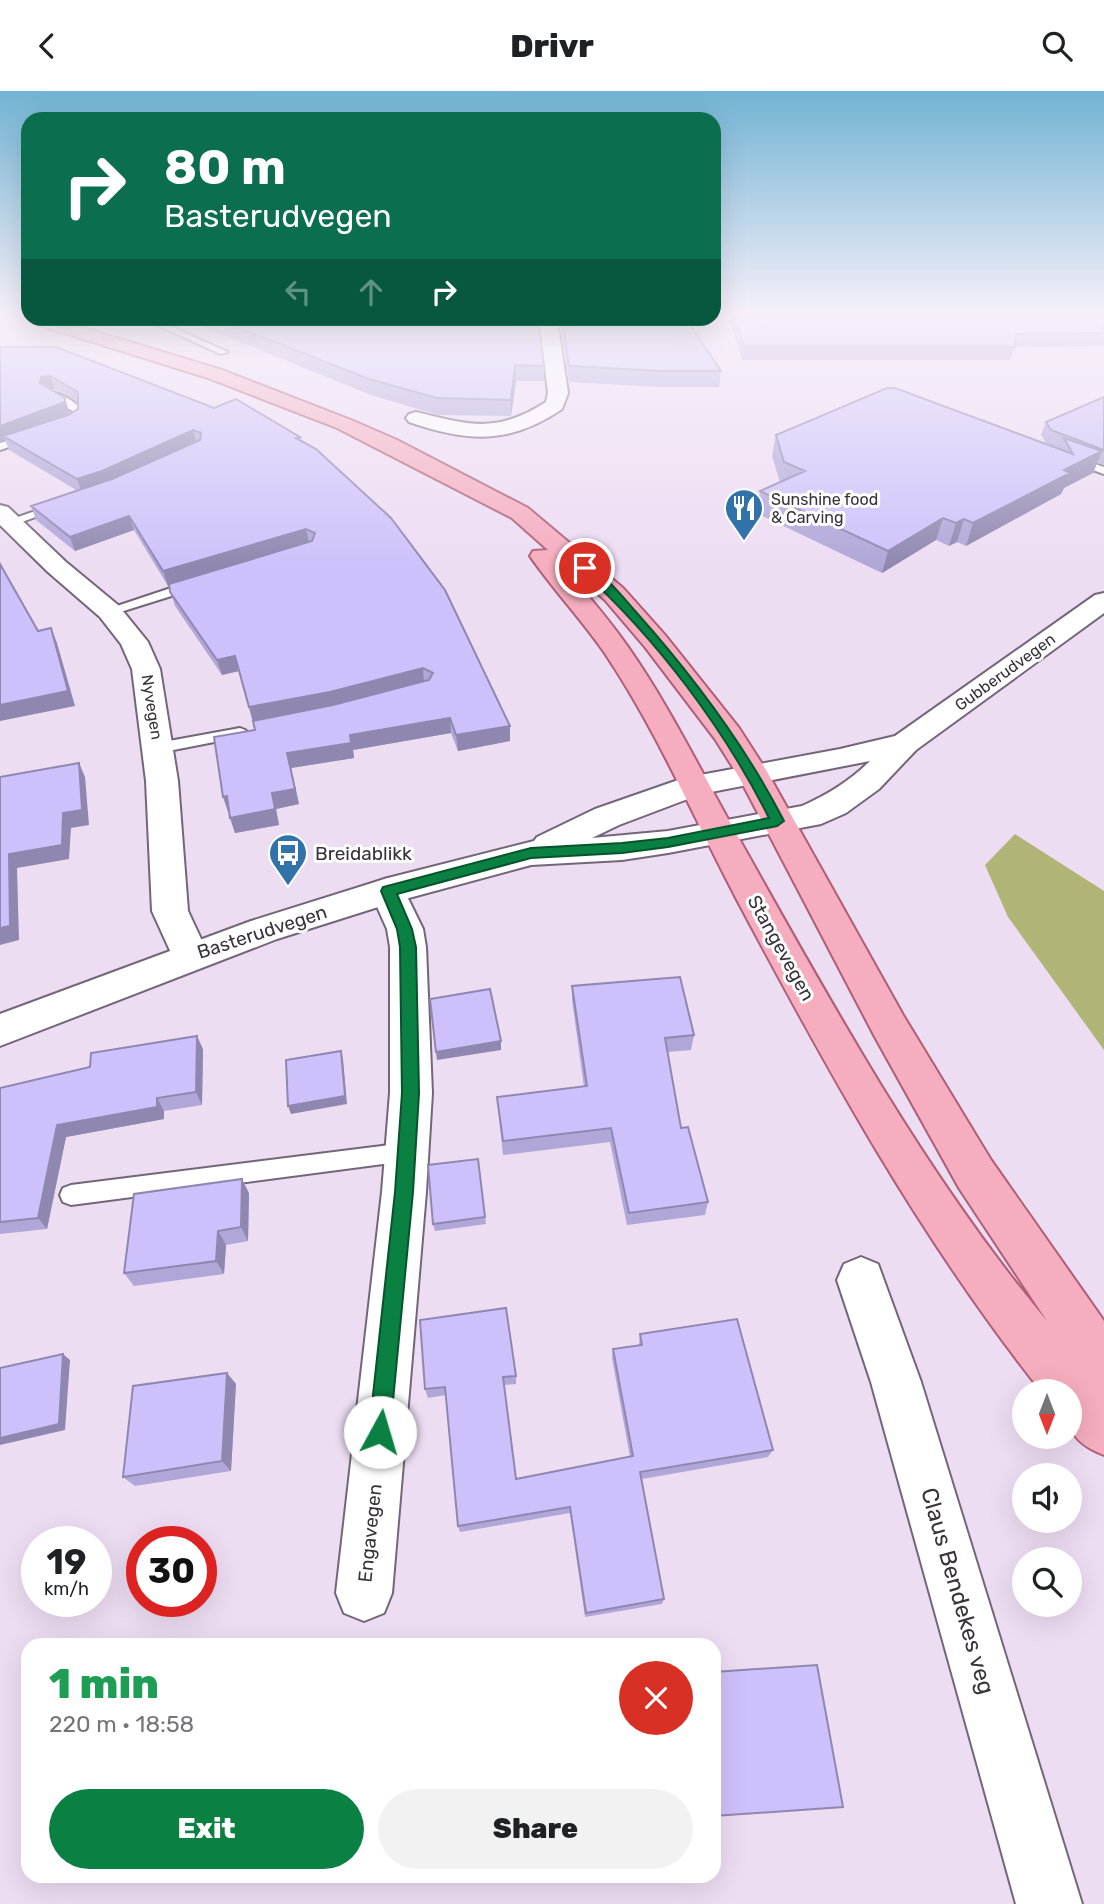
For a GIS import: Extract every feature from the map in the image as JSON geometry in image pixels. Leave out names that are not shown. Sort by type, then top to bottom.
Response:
[{"type":"main road","name":"Stangevegen","points":[[273,397],[344,424],[520,513],[614,594],[655,641],[728,735],[755,777],[882,1014],[975,1174],[1104,1363]]},
{"type":"main road","name":"Stangevegen","points":[[452,477],[529,541],[563,579],[616,649],[674,744],[718,832],[810,1001],[899,1153],[1007,1310],[1104,1429]]},
{"type":"street","points":[[416,418],[447,430],[484,433],[517,425],[555,405],[557,397]]},
{"type":"street","name":"Nyvegen","points":[[5,517],[109,611],[134,642],[146,670],[158,748],[170,911],[190,956]]},
{"type":"street","name":"Gubberudvegen","points":[[718,832],[809,816],[834,805],[868,782],[905,743],[1104,601]]},
{"type":"street","name":"Gubberudvegen","points":[[695,785],[755,777],[905,743]]},
{"type":"street","name":"Basterudvegen","points":[[0,1030],[190,956],[388,891],[531,853],[607,817],[695,785]]},
{"type":"street","name":"Basterudvegen","points":[[531,853],[622,848],[718,832]]},
{"type":"street","name":"Engavegen","points":[[364,1593],[411,1093],[408,947],[402,920],[388,891]]},
{"type":"street","name":"Claus Bendekes veg","points":[[861,1280],[907,1419],[1049,1904]]},
{"type":"lane","points":[[0,447],[68,424],[77,418],[78,409],[56,397]]},
{"type":"lane","points":[[1054,453],[1104,471]]},
{"type":"lane","points":[[5,517],[76,501]]},
{"type":"lane","points":[[109,611],[203,581]]},
{"type":"lane","points":[[158,748],[253,730]]},
{"type":"lane","points":[[71,1195],[406,1152]]},
{"type":"green space","points":[[1015,834],[1104,891],[1104,1050],[1008,917],[985,865]]},
{"type":"building","points":[[0,397],[65,398],[65,402],[0,426]]},
{"type":"building","points":[[78,397],[184,397],[214,408],[236,399],[300,437],[296,438],[316,449],[391,518],[445,590],[510,726],[456,735],[450,718],[350,735],[351,743],[287,753],[295,789],[272,793],[275,809],[230,818],[227,796],[223,797],[214,737],[255,730],[253,721],[333,705],[429,680],[433,673],[423,668],[330,692],[249,707],[235,656],[217,660],[170,592],[169,584],[312,541],[315,533],[306,529],[163,571],[129,516],[70,537],[31,506],[112,479],[200,440],[201,433],[193,430],[102,471],[77,479],[3,436],[68,415],[78,409]]},
{"type":"building","points":[[432,397],[511,397],[511,400]]},
{"type":"building","points":[[867,397],[918,397],[1073,454],[1064,438],[1102,451],[1064,470],[1070,473],[973,523],[964,519],[956,523],[943,518],[888,551],[760,491],[805,471],[784,462],[776,435]]},
{"type":"building","points":[[1104,397],[1104,450],[1051,430],[1046,422]]},
{"type":"building","points":[[0,564],[38,631],[51,628],[68,691],[0,705]]},
{"type":"building","points":[[79,763],[82,810],[63,813],[62,845],[9,854],[10,926],[0,928],[0,777]]},
{"type":"building","points":[[680,977],[694,1035],[665,1038],[681,1128],[688,1127],[708,1202],[629,1213],[611,1128],[503,1141],[497,1097],[587,1086],[572,986]]},
{"type":"building","points":[[490,989],[501,1041],[436,1052],[430,999]]},
{"type":"building","points":[[197,1036],[196,1092],[157,1098],[157,1107],[57,1125],[38,1218],[0,1222],[0,1088],[90,1067],[91,1053]]},
{"type":"building","points":[[341,1051],[345,1096],[288,1106],[286,1060]]},
{"type":"building","points":[[478,1159],[485,1217],[433,1224],[428,1165]]},
{"type":"building","points":[[242,1179],[241,1227],[218,1231],[216,1261],[124,1273],[134,1194]]},
{"type":"building","points":[[506,1308],[516,1376],[503,1377],[516,1479],[633,1456],[613,1349],[642,1345],[640,1334],[737,1319],[773,1450],[640,1472],[664,1599],[586,1613],[570,1507],[458,1526],[445,1387],[425,1389],[420,1320]]},
{"type":"building","points":[[63,1354],[59,1424],[0,1438],[0,1368]]},
{"type":"building","points":[[227,1373],[222,1461],[123,1477],[133,1386]]},
{"type":"building","points":[[817,1665],[843,1807],[721,1816],[721,1672]]},
{"type":"place","name":"Sunshine food & Carving","points":[[744,542]]},
{"type":"place","name":"Breidablikk","points":[[288,887]]},
{"type":"route","points":[[380,1432],[411,1093],[408,947],[405,929],[388,891],[531,853],[622,848],[777,821],[755,777],[728,735],[655,641],[614,594],[585,568]]}]
